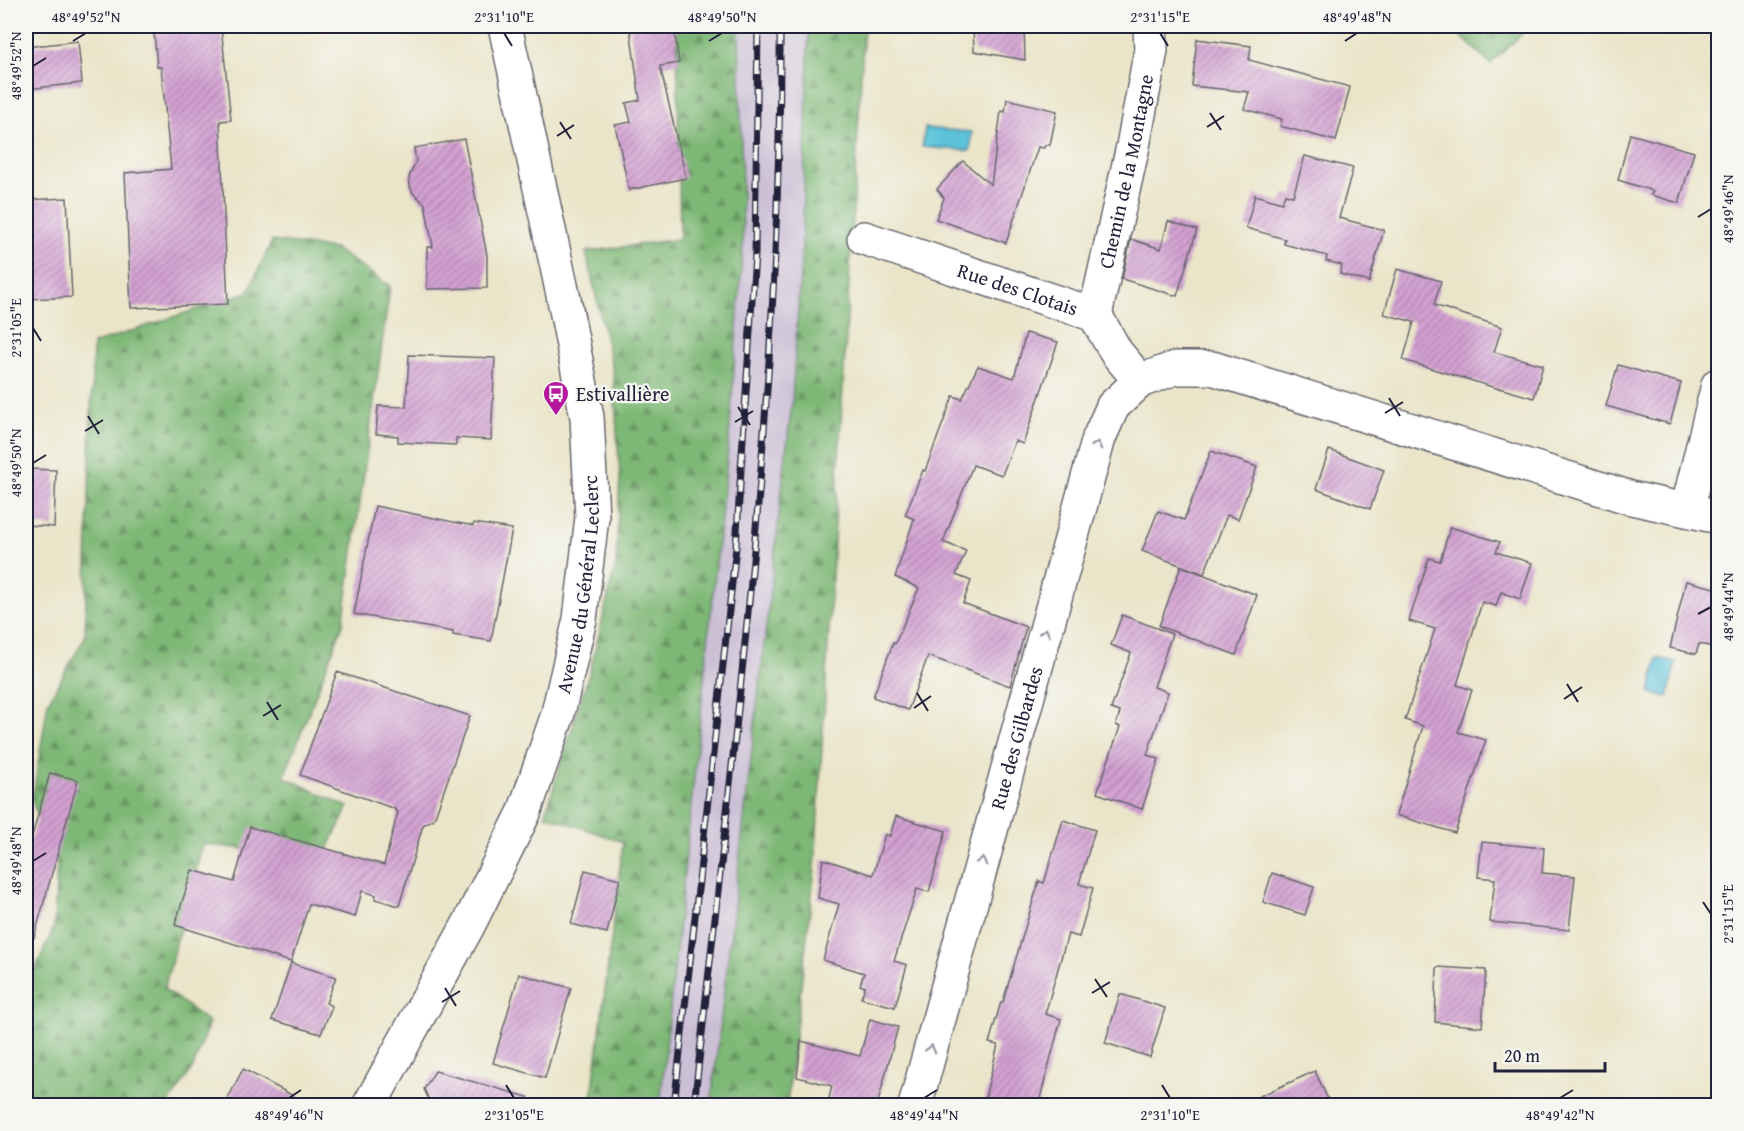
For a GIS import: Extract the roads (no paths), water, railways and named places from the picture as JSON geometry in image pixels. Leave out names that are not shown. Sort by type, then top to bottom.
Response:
[{"type":"street","name":"Avenue du Général Leclerc","points":[[369,1106],[469,924],[524,813],[557,717],[580,619],[592,517],[587,417],[505,26]]},
{"type":"street","name":"Chemin de la Montagne","points":[[1095,315],[1133,146],[1151,50],[1150,26]]},
{"type":"street","name":"Rue des Clotais","points":[[864,238],[1095,315],[1116,352],[1140,381]]},
{"type":"street","points":[[1140,381],[1175,369],[1212,368],[1630,498],[1703,514],[1719,385]]},
{"type":"street","name":"Rue des Gilbardes","points":[[915,1106],[1099,438],[1113,406],[1140,381]]},
{"type":"water","points":[[925,128],[972,132],[970,151],[922,147]]},
{"type":"water","points":[[1657,658],[1676,662],[1668,697],[1650,693]]},
{"type":"railway","points":[[674,1106],[736,547],[755,254],[758,26]]},
{"type":"railway","points":[[694,1106],[739,702],[764,432],[773,297],[780,26]]},
{"type":"place","name":"Estivallière","points":[[556,417]]}]
